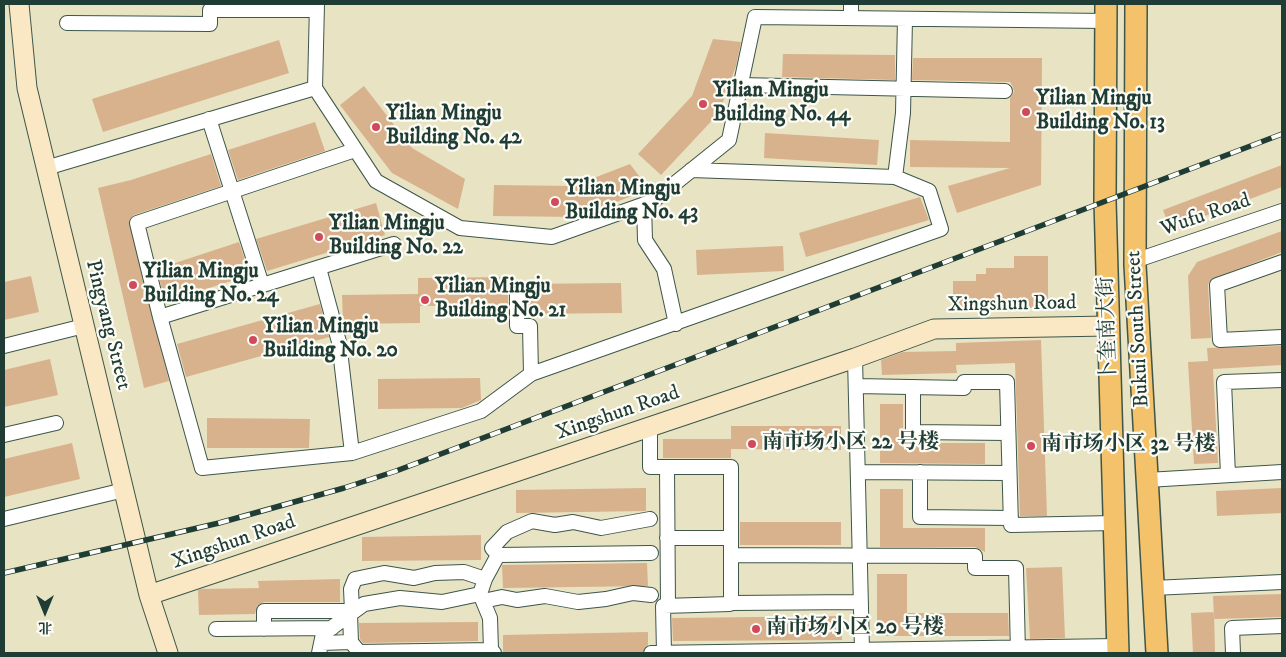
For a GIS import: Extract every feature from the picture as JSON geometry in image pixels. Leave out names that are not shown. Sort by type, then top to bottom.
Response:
[{"type":"main road","name":"Bukui South Street","points":[[1136,4],[1135,265],[1157,653]]},
{"type":"main road","name":"卜奎南大街","points":[[1106,12],[1105,201],[1117,650]]},
{"type":"street","name":"Pingyang Street","points":[[19,4],[27,88],[149,595],[168,653]]},
{"type":"street","points":[[850,18],[851,4]]},
{"type":"street","points":[[67,23],[210,24],[210,10],[317,7],[315,88],[376,181],[460,228],[552,237],[653,200],[728,140],[755,17],[905,19],[1106,12]]},
{"type":"street","points":[[895,177],[903,89],[905,19]]},
{"type":"street","points":[[740,85],[1005,91]]},
{"type":"street","points":[[46,168],[315,88]]},
{"type":"street","points":[[209,119],[262,285]]},
{"type":"street","points":[[355,150],[137,223],[160,317],[202,468],[352,453],[481,411],[531,374],[941,229],[929,190],[895,177],[691,170]]},
{"type":"street","points":[[644,204],[645,240],[664,269],[676,324]]},
{"type":"street","name":"Wufu Road","points":[[1143,258],[1282,211]]},
{"type":"street","points":[[160,317],[394,244]]},
{"type":"street","points":[[1282,262],[1217,284],[1220,340],[1282,337]]},
{"type":"street","points":[[320,268],[339,342],[352,453]]},
{"type":"street","points":[[517,291],[518,326],[530,326],[531,374]]},
{"type":"street","points":[[4,346],[84,326]]},
{"type":"street","name":"Xingshun Road","points":[[149,595],[855,358],[934,329],[1109,326]]},
{"type":"street","points":[[855,358],[862,650]]},
{"type":"street","points":[[1228,475],[1224,382],[1282,380]]},
{"type":"street","points":[[856,386],[964,388],[964,382],[1006,382],[1011,526],[1114,523]]},
{"type":"street","points":[[913,387],[913,432],[1008,433]]},
{"type":"street","points":[[4,435],[56,423]]},
{"type":"street","points":[[650,427],[650,467],[731,467],[732,603],[861,602]]},
{"type":"street","points":[[667,467],[668,606]]},
{"type":"street","points":[[858,472],[1009,473]]},
{"type":"street","points":[[920,472],[920,517],[1011,518]]},
{"type":"street","points":[[1147,480],[1282,472]]},
{"type":"street","points":[[4,519],[124,490]]},
{"type":"street","points":[[498,555],[492,548],[507,532],[532,521],[555,526],[573,522],[601,528],[650,519]]},
{"type":"street","points":[[667,538],[731,538]]},
{"type":"street","points":[[498,555],[651,553]]},
{"type":"street","points":[[485,579],[464,572],[435,573],[414,578],[384,573],[355,579],[352,589],[351,642],[358,652],[492,651],[490,618],[482,598],[485,579],[498,555]]},
{"type":"street","points":[[731,555],[975,556],[975,568],[1016,568],[1018,650]]},
{"type":"street","points":[[1153,588],[1282,582]]},
{"type":"street","points":[[351,642],[320,648],[323,634],[364,604],[400,598],[442,602],[502,597],[518,600],[545,596],[578,602],[606,599],[633,592],[651,595]]},
{"type":"street","points":[[730,604],[663,606],[658,653],[862,650],[1117,650]]},
{"type":"street","points":[[264,629],[264,611],[351,613]]},
{"type":"street","points":[[1233,653],[1232,628],[1282,626]]},
{"type":"street","points":[[216,629],[332,628]]},
{"type":"building","name":"Yilian Mingju Building No. 44","points":[[713,39],[741,42],[736,66],[719,113],[661,175],[638,154],[692,96]]},
{"type":"building","points":[[279,40],[289,73],[103,132],[92,99]]},
{"type":"building","points":[[783,54],[895,55],[895,80],[782,77]]},
{"type":"building","points":[[913,58],[1042,58],[1041,185],[957,213],[948,186],[1010,168],[910,167],[910,140],[1010,142],[1010,98],[1014,92],[1010,82],[912,80]]},
{"type":"building","name":"Yilian Mingju Building No. 42","points":[[364,86],[412,148],[465,179],[458,209],[392,173],[340,105]]},
{"type":"building","points":[[315,122],[325,151],[238,180],[228,150]]},
{"type":"building","points":[[765,133],[879,140],[877,165],[764,158]]},
{"type":"building","name":"Yilian Mingju Building No. 24","points":[[211,154],[221,186],[134,215],[129,220],[169,381],[144,388],[98,188],[131,180]]},
{"type":"building","name":"Yilian Mingju Building No. 43","points":[[630,164],[649,189],[579,217],[493,216],[494,185],[573,186]]},
{"type":"building","points":[[1282,165],[1282,187],[1170,229],[1163,210]]},
{"type":"building","points":[[920,197],[929,220],[806,257],[799,233]]},
{"type":"building","name":"Yilian Mingju Building No. 22","points":[[376,203],[385,235],[267,271],[256,239]]},
{"type":"building","points":[[1282,231],[1282,252],[1210,280],[1208,285],[1211,338],[1191,339],[1188,276],[1197,262]]},
{"type":"building","points":[[239,242],[250,275],[165,302],[157,269]]},
{"type":"building","points":[[783,246],[784,271],[697,275],[696,250]]},
{"type":"building","points":[[1014,256],[1048,256],[1048,308],[953,308],[953,281],[976,281],[976,274],[986,274],[986,268],[1014,268]]},
{"type":"building","points":[[31,276],[39,312],[4,320],[4,282]]},
{"type":"building","name":"Yilian Mingju Building No. 21","points":[[507,277],[507,284],[512,284],[508,291],[508,305],[420,306],[420,323],[343,324],[342,295],[418,294],[418,278]]},
{"type":"building","points":[[621,283],[622,313],[527,314],[526,291],[522,284]]},
{"type":"building","name":"Yilian Mingju Building No. 20","points":[[320,304],[329,337],[186,377],[177,344]]},
{"type":"building","name":"南市场小区 32 号楼","points":[[1041,340],[1047,516],[1020,516],[1015,363],[956,365],[957,373],[882,375],[881,360],[903,352],[956,351],[956,343]]},
{"type":"building","points":[[1282,346],[1282,365],[1213,369],[1218,463],[1194,464],[1188,362],[1208,361],[1207,348]]},
{"type":"building","points":[[50,359],[58,395],[4,407],[4,370]]},
{"type":"building","points":[[480,378],[481,400],[462,408],[378,409],[378,379]]},
{"type":"building","points":[[880,404],[903,404],[903,443],[985,443],[985,464],[880,463]]},
{"type":"building","points":[[207,418],[310,419],[309,448],[207,448]]},
{"type":"building","name":"南市场小区 22 号楼","points":[[731,426],[841,426],[841,450],[731,449],[731,458],[663,458],[663,439],[731,439]]},
{"type":"building","points":[[72,443],[80,479],[4,497],[4,459]]},
{"type":"building","points":[[646,488],[646,511],[516,513],[516,490]]},
{"type":"building","points":[[1282,488],[1282,513],[1217,516],[1216,491]]},
{"type":"building","points":[[880,489],[903,489],[903,528],[985,528],[985,552],[975,547],[880,547]]},
{"type":"building","points":[[740,522],[841,522],[841,545],[740,545]]},
{"type":"building","points":[[481,535],[481,560],[362,561],[362,537]]},
{"type":"building","points":[[647,563],[648,586],[503,588],[502,565]]},
{"type":"building","points":[[1062,567],[1065,638],[1030,639],[1026,568]]},
{"type":"building","points":[[877,574],[907,574],[907,613],[1008,613],[1009,636],[877,636]]},
{"type":"building","points":[[340,579],[340,602],[264,602],[257,606],[255,614],[199,615],[198,590],[259,588],[258,581]]},
{"type":"building","points":[[1282,594],[1282,617],[1214,619],[1213,596]]},
{"type":"building","points":[[1214,612],[1215,653],[1193,653],[1191,613]]},
{"type":"building","name":"南市场小区 20 号楼","points":[[841,616],[842,640],[673,641],[672,618]]},
{"type":"building","points":[[478,622],[478,641],[363,643],[360,639],[359,623]]},
{"type":"building","points":[[648,632],[648,645],[642,653],[503,653],[503,635]]},
{"type":"railway","points":[[4,573],[219,523],[344,488],[396,471],[1282,134]]},
{"type":"place","name":"Yilian Mingju Building No. 44","points":[[703,104]]},
{"type":"place","name":"Yilian Mingju Building No. 13","points":[[1026,112]]},
{"type":"place","name":"Yilian Mingju Building No. 42","points":[[376,127]]},
{"type":"place","name":"Yilian Mingju Building No. 43","points":[[555,202]]},
{"type":"place","name":"Yilian Mingju Building No. 22","points":[[319,237]]},
{"type":"place","name":"Yilian Mingju Building No. 24","points":[[133,285]]},
{"type":"place","name":"Yilian Mingju Building No. 21","points":[[425,300]]},
{"type":"place","name":"Yilian Mingju Building No. 20","points":[[253,340]]},
{"type":"place","name":"南市场小区 22 号楼","points":[[752,444]]},
{"type":"place","name":"南市场小区 32 号楼","points":[[1031,446]]},
{"type":"place","name":"南市场小区 20 号楼","points":[[756,629]]}]
